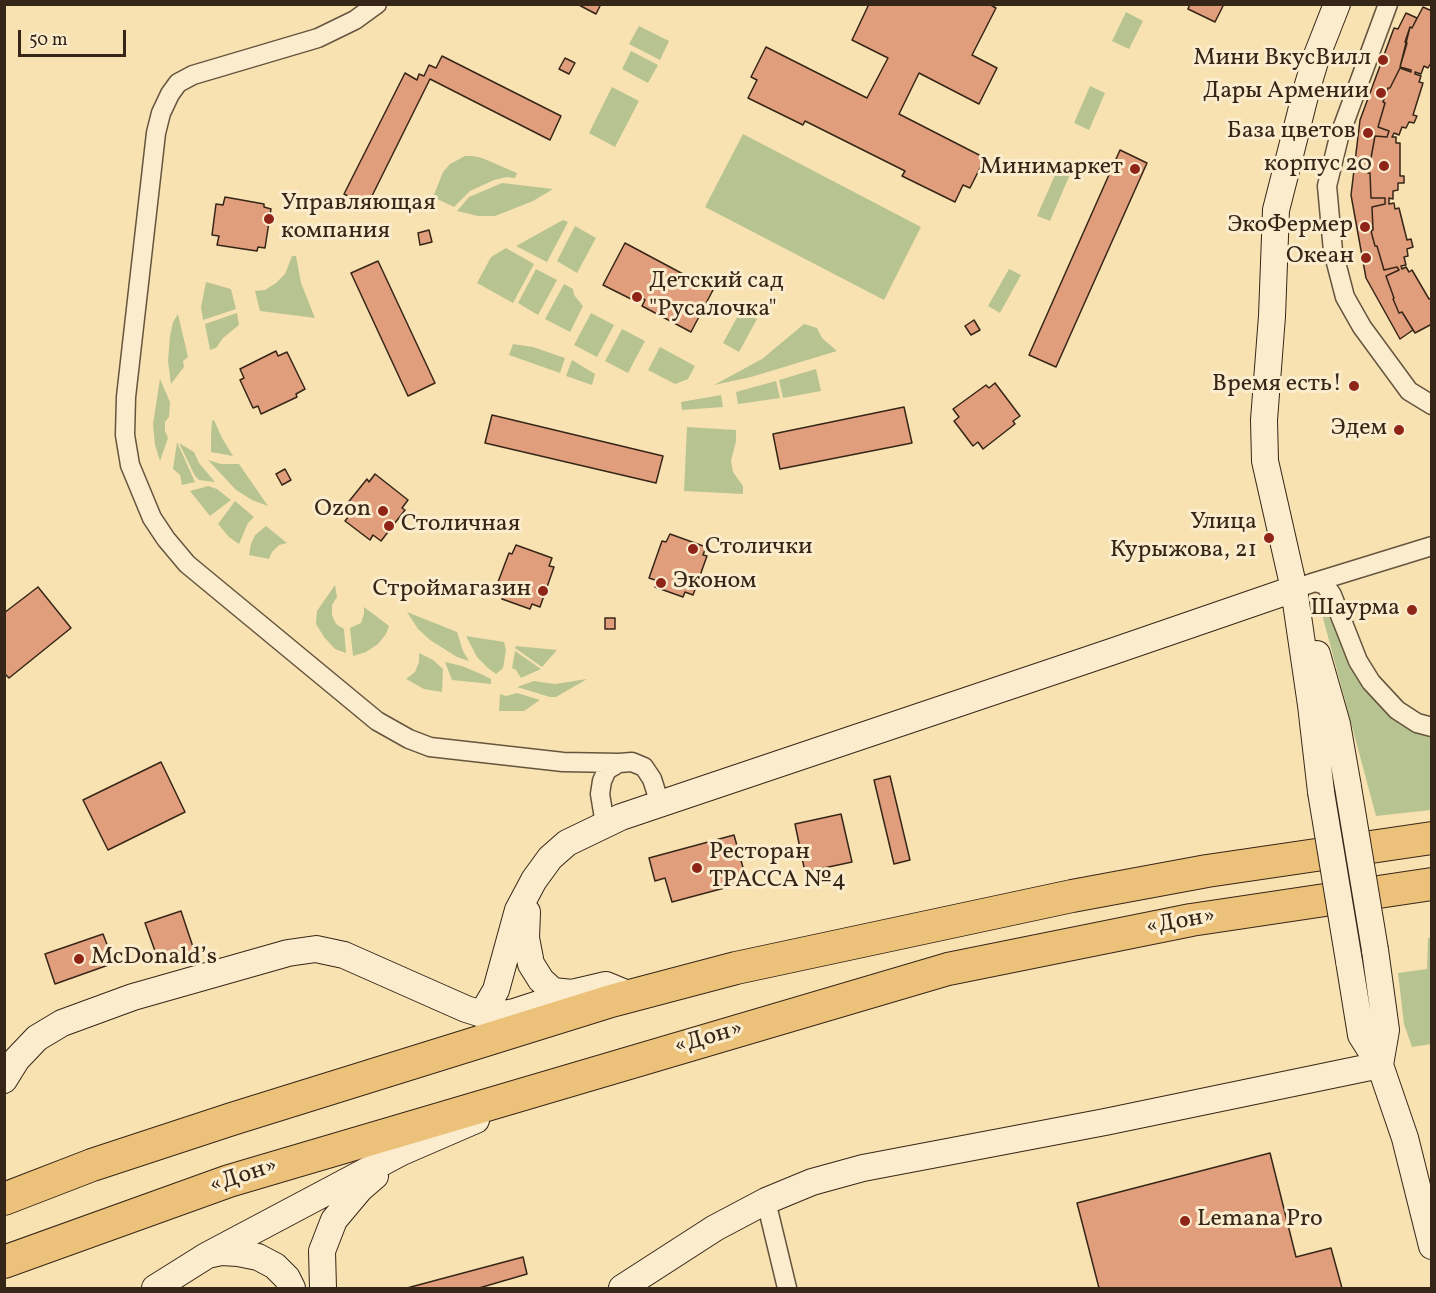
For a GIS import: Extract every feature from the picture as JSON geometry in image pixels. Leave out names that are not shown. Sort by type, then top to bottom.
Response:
[{"type":"highway","name":"«Дон»","points":[[4,1199],[92,1165],[232,1119],[630,996],[736,968],[1072,896],[1207,871],[1431,838]]},
{"type":"highway","name":"«Дон»","points":[[4,1262],[229,1181],[948,969],[1191,920],[1431,884]]},
{"type":"street","points":[[377,4],[355,20],[318,38],[193,75],[178,83],[170,94],[161,112],[156,133],[127,386],[125,435],[130,465],[152,518],[187,564],[377,721],[409,739],[430,747],[563,762],[632,762],[644,767],[652,779],[660,804]]},
{"type":"street","points":[[1337,4],[1307,88],[1276,210],[1272,316],[1264,420],[1265,461],[1304,585],[1314,645],[1337,724],[1386,1030],[1380,1065]]},
{"type":"street","points":[[1388,4],[1339,137],[1327,186],[1333,252],[1345,297],[1362,327],[1409,391],[1431,405]]},
{"type":"street","points":[[482,1014],[496,990],[518,910],[534,880],[550,858],[567,843],[605,824],[1304,585],[1431,546]]},
{"type":"street","points":[[1304,585],[1325,585],[1332,595],[1358,661],[1371,682],[1397,710],[1417,723],[1431,727]]},
{"type":"street","points":[[1304,585],[1311,705],[1321,792],[1361,1035],[1380,1065],[1405,1138],[1431,1246]]},
{"type":"street","points":[[563,762],[585,773],[600,794]]},
{"type":"street","points":[[605,824],[600,794],[602,781],[607,770],[619,763]]},
{"type":"street","points":[[534,880],[526,914],[526,938],[531,963],[541,980],[553,992],[572,993]]},
{"type":"street","points":[[4,1080],[17,1059],[37,1038],[63,1023],[133,997],[288,953],[316,949],[344,955],[482,1014],[498,1015],[514,1012],[572,993],[606,985],[630,996]]},
{"type":"street","points":[[622,1288],[715,1228],[766,1201],[812,1182],[863,1168],[1115,1120],[1380,1065]]},
{"type":"street","points":[[155,1288],[206,1256],[402,1152],[568,1080]]},
{"type":"street","points":[[323,1288],[322,1251],[334,1220],[360,1189],[402,1152]]},
{"type":"street","points":[[766,1201],[787,1288]]},
{"type":"street","points":[[206,1256],[221,1252],[258,1257],[275,1266],[287,1278],[292,1288]]},
{"type":"green space","points":[[1126,12],[1143,21],[1129,49],[1112,41]]},
{"type":"green space","points":[[639,26],[669,41],[660,60],[629,44]]},
{"type":"green space","points":[[631,51],[658,65],[648,83],[622,69]]},
{"type":"green space","points":[[1090,86],[1105,93],[1089,130],[1074,123]]},
{"type":"green space","points":[[612,87],[639,101],[615,147],[589,133]]},
{"type":"green space","points":[[743,134],[921,227],[884,300],[705,207]]},
{"type":"green space","points":[[465,156],[482,158],[517,173],[515,178],[494,180],[470,191],[454,207],[433,197],[443,172],[450,164]]},
{"type":"green space","points":[[1059,166],[1071,172],[1050,221],[1037,216]]},
{"type":"green space","points":[[502,183],[553,189],[533,201],[495,216],[478,216],[457,211],[469,197]]},
{"type":"green space","points":[[563,220],[568,222],[547,262],[516,246]]},
{"type":"green space","points":[[575,226],[596,238],[577,273],[557,261]]},
{"type":"green space","points":[[506,248],[534,264],[513,303],[477,283],[491,257]]},
{"type":"green space","points":[[292,256],[296,256],[301,283],[315,318],[260,311],[255,291],[265,290],[276,283],[285,274]]},
{"type":"green space","points":[[536,269],[557,280],[538,315],[518,303]]},
{"type":"green space","points":[[1009,269],[1021,275],[1000,313],[988,306]]},
{"type":"green space","points":[[206,282],[231,289],[236,309],[203,320],[201,307]]},
{"type":"green space","points":[[564,284],[573,289],[574,295],[583,306],[570,332],[545,319]]},
{"type":"green space","points":[[741,310],[757,319],[739,352],[723,343]]},
{"type":"green space","points":[[237,313],[239,325],[223,338],[216,348],[210,350],[205,324]]},
{"type":"green space","points":[[591,313],[614,325],[597,357],[574,345]]},
{"type":"green space","points":[[178,314],[188,357],[183,361],[184,367],[171,384],[168,361],[170,336],[173,322]]},
{"type":"green space","points":[[804,324],[817,328],[822,338],[837,351],[751,377],[714,385],[762,359]]},
{"type":"green space","points":[[622,329],[645,341],[628,373],[605,361]]},
{"type":"green space","points":[[513,344],[533,347],[565,358],[560,373],[509,355]]},
{"type":"green space","points":[[660,347],[695,366],[688,379],[675,384],[648,370]]},
{"type":"green space","points":[[572,360],[595,374],[592,385],[566,376]]},
{"type":"green space","points":[[816,369],[821,391],[783,398],[779,380]]},
{"type":"green space","points":[[160,379],[170,402],[169,417],[165,422],[168,438],[160,461],[155,445],[153,424]]},
{"type":"green space","points":[[776,381],[780,398],[738,404],[736,392]]},
{"type":"green space","points":[[721,395],[723,407],[682,410],[681,402]]},
{"type":"green space","points":[[214,420],[233,456],[211,452],[212,421]]},
{"type":"green space","points":[[687,427],[736,430],[731,461],[733,472],[743,486],[743,494],[684,491]]},
{"type":"green space","points":[[177,442],[195,482],[182,485],[180,475],[173,469]]},
{"type":"green space","points":[[179,443],[194,452],[199,463],[215,482],[199,480],[195,476]]},
{"type":"green space","points":[[208,460],[221,464],[239,464],[268,506],[236,490]]},
{"type":"green space","points":[[208,486],[217,489],[231,500],[210,516],[190,491]]},
{"type":"green space","points":[[235,501],[254,517],[248,523],[239,544],[229,537],[218,524]]},
{"type":"green space","points":[[266,526],[287,543],[279,545],[269,559],[249,555],[255,535]]},
{"type":"green space","points":[[335,585],[337,597],[332,605],[332,615],[336,624],[344,629],[346,653],[335,649],[316,624],[317,611]]},
{"type":"green space","points":[[1327,599],[1358,681],[1415,725],[1431,726],[1431,810],[1376,816],[1319,603]]},
{"type":"green space","points":[[364,607],[389,626],[378,644],[366,652],[353,656],[350,628],[361,623]]},
{"type":"green space","points":[[407,612],[457,632],[469,661],[457,657],[430,640],[418,629]]},
{"type":"green space","points":[[466,636],[504,642],[506,650],[503,668],[496,674],[488,668],[477,657]]},
{"type":"green space","points":[[516,646],[557,650],[542,667],[515,648]]},
{"type":"green space","points":[[515,651],[541,669],[521,678],[512,668]]},
{"type":"green space","points":[[419,653],[433,660],[443,669],[442,692],[424,689],[406,679],[415,672],[419,662]]},
{"type":"green space","points":[[445,662],[481,674],[491,679],[491,684],[452,680]]},
{"type":"green space","points":[[587,679],[556,697],[517,687],[534,681],[555,684]]},
{"type":"green space","points":[[517,693],[540,700],[524,711],[499,711],[500,694],[506,696]]},
{"type":"green space","points":[[1428,938],[1432,938],[1431,1044],[1412,1047],[1404,1024],[1398,973],[1427,969]]},
{"type":"building","points":[[577,4],[601,4],[596,14]]},
{"type":"building","points":[[869,4],[989,4],[996,8],[972,55],[997,68],[979,104],[919,73],[899,114],[985,158],[970,188],[963,185],[955,202],[902,176],[905,171],[805,121],[803,125],[748,98],[757,80],[751,77],[766,47],[867,98],[888,58],[852,40]]},
{"type":"building","points":[[1190,4],[1224,4],[1215,22],[1188,9]]},
{"type":"building","name":"корпус 20","points":[[1423,7],[1432,11],[1432,61],[1428,68],[1424,66],[1421,74],[1415,72],[1421,76],[1419,82],[1423,83],[1413,115],[1417,116],[1414,123],[1409,122],[1406,128],[1402,127],[1399,135],[1394,133],[1392,137],[1396,137],[1396,143],[1400,143],[1400,176],[1404,176],[1404,183],[1398,183],[1398,190],[1393,191],[1393,199],[1389,198],[1389,204],[1394,203],[1395,209],[1399,208],[1407,240],[1411,239],[1413,247],[1407,249],[1408,256],[1404,257],[1406,265],[1401,266],[1402,269],[1406,267],[1409,272],[1412,270],[1429,299],[1432,298],[1432,324],[1415,333],[1402,312],[1399,313],[1386,276],[1399,270],[1397,267],[1384,270],[1377,246],[1375,246],[1371,231],[1373,230],[1372,207],[1385,204],[1385,198],[1371,198],[1370,173],[1368,173],[1369,158],[1371,158],[1375,136],[1387,137],[1389,131],[1378,127],[1388,88],[1400,68],[1411,72],[1411,70],[1400,67],[1410,27],[1412,28]]},
{"type":"building","points":[[1406,13],[1417,18],[1412,28],[1410,27],[1400,67],[1411,70],[1411,72],[1400,68],[1388,88],[1378,127],[1389,131],[1387,137],[1375,136],[1371,158],[1369,158],[1368,173],[1370,173],[1371,198],[1385,198],[1385,204],[1372,207],[1373,230],[1371,231],[1375,246],[1377,246],[1384,270],[1397,267],[1399,270],[1386,276],[1399,313],[1402,312],[1413,330],[1400,339],[1366,278],[1351,195],[1360,120],[1394,28],[1398,29]]},
{"type":"building","points":[[442,56],[561,116],[550,140],[430,79],[367,206],[344,194],[405,73],[417,80],[419,74],[424,76],[429,65],[436,68]]},
{"type":"building","points":[[565,58],[575,63],[569,74],[559,69]]},
{"type":"building","points":[[1120,150],[1147,163],[1056,367],[1029,355]]},
{"type":"building","points":[[225,197],[264,204],[264,207],[271,209],[265,248],[258,247],[257,251],[217,245],[219,236],[212,235],[216,204],[223,205]]},
{"type":"building","points":[[429,230],[432,242],[420,245],[418,233]]},
{"type":"building","points":[[625,243],[713,290],[691,332],[642,306],[645,300],[634,294],[631,299],[603,285]]},
{"type":"building","points":[[378,261],[435,383],[408,396],[351,273]]},
{"type":"building","points":[[974,320],[980,330],[971,335],[965,326]]},
{"type":"building","points":[[276,351],[278,356],[287,352],[305,389],[296,394],[297,397],[261,414],[258,406],[253,408],[240,380],[244,378],[240,369]]},
{"type":"building","points":[[995,383],[1020,416],[1013,421],[1015,424],[983,449],[978,442],[973,446],[954,421],[959,417],[953,409],[986,385],[989,388]]},
{"type":"building","points":[[904,407],[912,443],[780,469],[773,434]]},
{"type":"building","points":[[492,415],[663,456],[656,483],[485,443]]},
{"type":"building","points":[[285,469],[291,480],[282,485],[276,474]]},
{"type":"building","points":[[375,474],[408,500],[402,508],[405,510],[381,541],[373,535],[370,540],[345,521],[349,516],[342,510],[367,479],[369,482]]},
{"type":"building","points":[[670,534],[706,547],[703,555],[707,556],[693,595],[685,592],[683,597],[655,587],[658,581],[649,578],[662,541],[666,542]]},
{"type":"building","points":[[516,545],[552,558],[549,566],[554,567],[540,607],[532,604],[530,609],[502,599],[504,593],[495,590],[509,553],[512,554]]},
{"type":"building","points":[[38,587],[71,628],[9,678],[4,673],[4,613]]},
{"type":"building","points":[[605,618],[615,618],[615,629],[605,629]]},
{"type":"building","points":[[161,762],[185,812],[108,850],[83,800]]},
{"type":"building","points":[[890,776],[910,860],[894,864],[874,780]]},
{"type":"building","points":[[841,814],[852,862],[805,872],[795,824]]},
{"type":"building","name":"Ресторан ТРАССА №4","points":[[734,835],[747,882],[672,902],[665,878],[655,881],[649,858]]},
{"type":"building","points":[[181,911],[195,953],[160,965],[145,923]]},
{"type":"building","name":"McDonald’s","points":[[103,934],[114,963],[55,984],[45,954]]},
{"type":"building","name":"Lemana Pro","points":[[1270,1153],[1296,1257],[1331,1248],[1342,1288],[1099,1288],[1077,1203]]},
{"type":"building","points":[[523,1257],[527,1274],[479,1288],[407,1288]]},
{"type":"place","name":"Мини ВкусВилл","points":[[1383,60]]},
{"type":"place","name":"Дары Армении","points":[[1381,93]]},
{"type":"place","name":"База цветов","points":[[1368,133]]},
{"type":"place","name":"корпус 20","points":[[1384,166]]},
{"type":"place","name":"Минимаркет","points":[[1135,169]]},
{"type":"place","name":"Управляющая компания","points":[[269,219]]},
{"type":"place","name":"ЭкоФермер","points":[[1365,227]]},
{"type":"place","name":"Океан","points":[[1366,258]]},
{"type":"place","name":"Детский сад \"Русалочка\"","points":[[637,297]]},
{"type":"place","name":"Время есть!","points":[[1354,386]]},
{"type":"place","name":"Эдем","points":[[1399,430]]},
{"type":"place","name":"Ozon","points":[[383,511]]},
{"type":"place","name":"Столичная","points":[[389,526]]},
{"type":"place","name":"Улица Курыжова, 21","points":[[1269,538]]},
{"type":"place","name":"Столички","points":[[693,549]]},
{"type":"place","name":"Эконом","points":[[661,583]]},
{"type":"place","name":"Строймагазин","points":[[543,591]]},
{"type":"place","name":"Шаурма","points":[[1412,610]]},
{"type":"place","name":"Ресторан ТРАССА №4","points":[[697,868]]},
{"type":"place","name":"McDonald’s","points":[[79,959]]},
{"type":"place","name":"Lemana Pro","points":[[1185,1221]]}]
